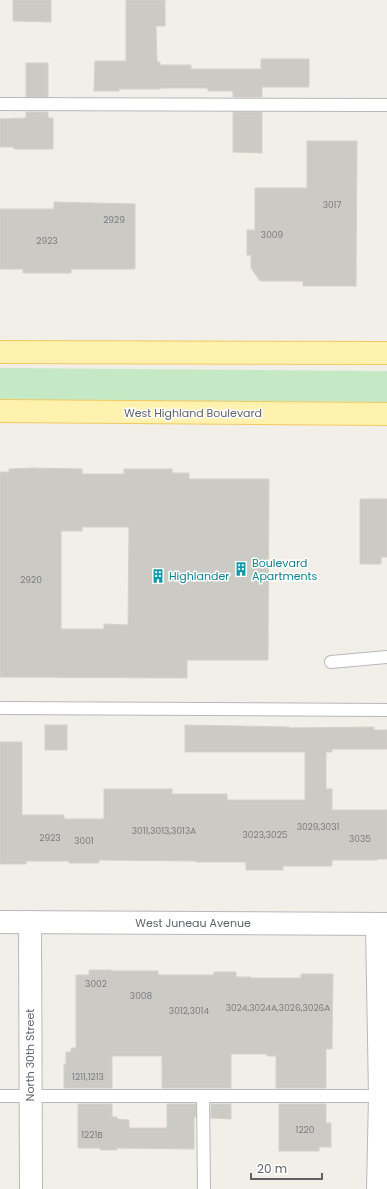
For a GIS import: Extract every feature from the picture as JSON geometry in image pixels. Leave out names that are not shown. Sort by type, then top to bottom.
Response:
[{"type":"main road","points":[[0,352],[387,353]]},
{"type":"main road","name":"West Highland Boulevard","points":[[0,411],[387,414]]},
{"type":"street","name":"West Juneau Avenue","points":[[0,922],[382,924]]},
{"type":"street","name":"North 30th Street","points":[[30,922],[31,1189]]},
{"type":"street","points":[[378,1189],[383,1096],[382,924]]},
{"type":"lane","points":[[0,104],[387,105]]},
{"type":"lane","points":[[331,662],[387,657]]},
{"type":"lane","points":[[0,708],[387,710]]},
{"type":"lane","points":[[0,1096],[383,1096]]},
{"type":"lane","points":[[203,1096],[204,1189]]},
{"type":"green space","points":[[0,368],[387,371],[387,402],[0,400]]},
{"type":"building","points":[[13,0],[51,0],[51,22],[13,21]]},
{"type":"building","points":[[126,0],[165,0],[165,26],[156,26],[157,62],[160,62],[160,65],[191,65],[191,69],[261,69],[261,59],[309,59],[309,87],[262,87],[262,97],[233,97],[233,91],[208,91],[208,88],[119,89],[119,91],[94,91],[95,61],[126,61]]},
{"type":"building","points":[[26,63],[48,63],[48,97],[26,97]]},
{"type":"building","points":[[26,112],[48,112],[48,118],[53,118],[53,149],[14,149],[14,147],[0,147],[0,119],[26,118]]},
{"type":"building","points":[[233,112],[262,112],[262,153],[233,152]]},
{"type":"building","points":[[307,141],[357,141],[356,286],[303,286],[303,281],[260,281],[251,268],[251,255],[247,255],[247,230],[255,230],[255,188],[307,188]]},
{"type":"building","points":[[54,202],[135,204],[135,269],[71,269],[71,273],[23,273],[23,269],[0,269],[0,209],[54,209]]},
{"type":"building","points":[[9,469],[82,469],[82,474],[124,474],[124,469],[172,469],[172,473],[189,473],[189,479],[269,479],[268,660],[187,660],[187,678],[0,677],[0,472],[9,472]],"holes":[[[82,527],[129,527],[128,625],[104,624],[104,629],[61,629],[61,531],[82,531]]]},
{"type":"building","points":[[360,499],[387,499],[387,557],[381,557],[381,564],[360,564]]},
{"type":"building","points":[[45,725],[67,725],[67,750],[45,750]]},
{"type":"building","points":[[185,725],[289,728],[374,727],[374,730],[387,730],[387,749],[332,749],[332,752],[326,752],[326,789],[332,789],[332,810],[387,810],[387,859],[332,860],[332,866],[283,866],[283,870],[246,870],[246,862],[99,860],[99,863],[26,861],[26,864],[0,864],[0,742],[22,742],[22,815],[64,815],[64,819],[104,819],[104,789],[172,789],[172,794],[227,794],[227,800],[305,800],[305,752],[185,752]]},
{"type":"building","points":[[89,970],[158,971],[158,975],[214,975],[214,972],[236,972],[236,977],[251,977],[250,978],[301,978],[301,974],[333,974],[332,1049],[326,1049],[326,1088],[276,1088],[276,1056],[267,1056],[267,1054],[231,1054],[231,1088],[162,1088],[162,1056],[112,1056],[112,1088],[64,1088],[64,1064],[66,1064],[66,1052],[71,1052],[71,1048],[76,1048],[76,975],[89,975]]},
{"type":"building","points":[[78,1104],[112,1104],[112,1117],[129,1120],[129,1128],[167,1128],[167,1104],[196,1104],[196,1117],[194,1117],[194,1149],[117,1148],[117,1150],[100,1150],[100,1148],[78,1148]]},
{"type":"building","points":[[211,1104],[231,1104],[231,1119],[211,1118]]},
{"type":"building","points":[[279,1104],[326,1104],[326,1123],[331,1123],[331,1147],[319,1147],[319,1151],[279,1151]]},
{"type":"place","name":"Boulevard Apartments","points":[[241,569]]},
{"type":"place","name":"Highlander","points":[[158,576]]}]
